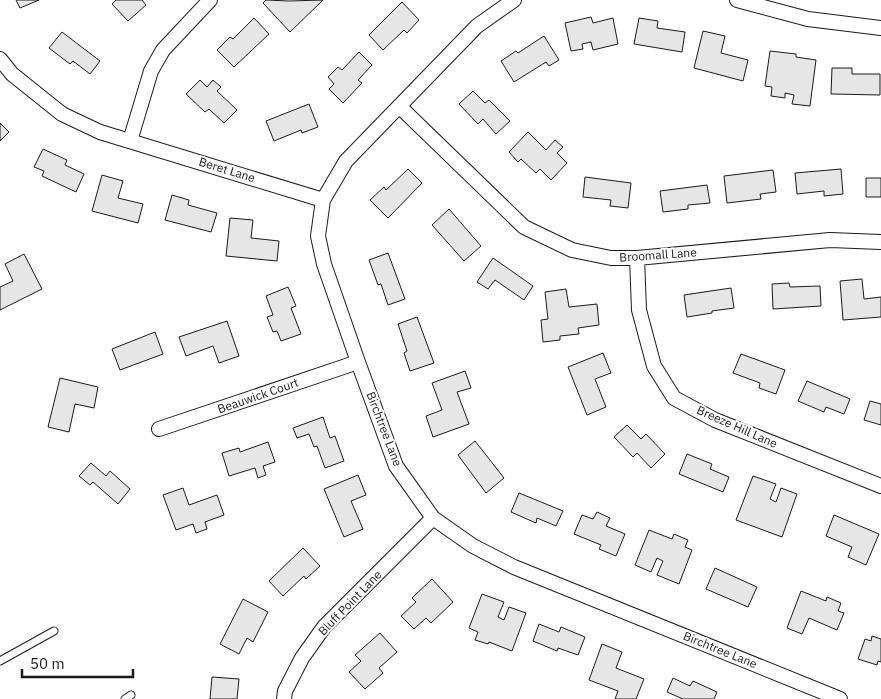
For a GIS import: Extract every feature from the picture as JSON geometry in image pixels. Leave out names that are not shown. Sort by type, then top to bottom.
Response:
[{"type":"street","points":[[130,141],[151,71],[163,50],[210,0]]},
{"type":"street","name":"Birchtree Lane","points":[[514,0],[477,26],[346,161],[323,200],[318,236],[324,264],[396,466],[433,518],[473,546],[514,566],[840,699]]},
{"type":"street","points":[[736,0],[808,19],[881,28]]},
{"type":"street","name":"Beret Lane","points":[[0,59],[12,74],[62,114],[100,132],[323,200]]},
{"type":"street","name":"Broomall Lane","points":[[399,106],[524,227],[572,250],[611,258],[637,258],[830,240],[881,242]]},
{"type":"street","name":"Breeze Hill Lane","points":[[637,258],[639,310],[654,366],[674,398],[715,420],[881,486]]},
{"type":"street","name":"Beauwick Court","points":[[159,429],[358,362]]},
{"type":"street","name":"Bluff Point Lane","points":[[284,699],[285,690],[302,658],[324,627],[433,518]]},
{"type":"lane","points":[[0,661],[54,630]]},
{"type":"building","points":[[16,0],[39,0],[20,8]]},
{"type":"building","points":[[116,0],[142,0],[146,5],[128,21],[112,4]]},
{"type":"building","points":[[266,0],[323,0],[290,32],[263,3]]},
{"type":"building","points":[[402,2],[419,20],[407,33],[404,30],[383,50],[369,35]]},
{"type":"building","points":[[591,17],[593,23],[613,18],[618,44],[593,50],[591,42],[582,44],[583,49],[571,51],[565,23]]},
{"type":"building","points":[[254,18],[269,34],[234,67],[217,50],[230,37],[233,39]]},
{"type":"building","points":[[639,18],[658,21],[657,28],[685,32],[682,52],[634,44]]},
{"type":"building","points":[[703,31],[725,36],[721,53],[748,60],[743,81],[694,68]]},
{"type":"building","points":[[62,32],[100,61],[90,74],[73,61],[70,64],[49,48]]},
{"type":"building","points":[[544,36],[559,60],[549,66],[546,62],[514,82],[501,61],[516,51],[518,53]]},
{"type":"building","points":[[770,51],[796,54],[796,57],[816,60],[810,106],[792,104],[794,95],[785,93],[785,98],[771,96],[772,87],[765,86]]},
{"type":"building","points":[[359,52],[372,65],[358,80],[362,83],[343,103],[329,89],[334,84],[328,77],[338,67],[342,70]]},
{"type":"building","points":[[832,68],[852,68],[852,74],[880,74],[880,95],[831,94]]},
{"type":"building","points":[[200,80],[207,87],[213,80],[221,87],[217,91],[237,110],[224,123],[209,109],[205,112],[186,94]]},
{"type":"building","points":[[473,91],[485,103],[489,100],[510,121],[496,134],[483,119],[478,124],[459,104]]},
{"type":"building","points":[[309,104],[318,127],[302,133],[301,130],[274,141],[266,121]]},
{"type":"building","points":[[0,123],[9,132],[0,141]]},
{"type":"building","points":[[528,132],[546,150],[555,140],[563,147],[557,153],[567,163],[551,180],[540,169],[536,173],[521,159],[518,162],[509,152]]},
{"type":"building","points":[[43,149],[67,160],[65,165],[84,174],[76,192],[42,176],[44,171],[34,167]]},
{"type":"building","points":[[408,169],[422,183],[388,218],[370,200],[384,187],[386,190]]},
{"type":"building","points":[[841,169],[843,194],[824,196],[824,191],[797,194],[795,173]]},
{"type":"building","points":[[773,170],[776,192],[760,194],[761,199],[727,203],[724,176]]},
{"type":"building","points":[[102,175],[123,181],[118,198],[143,204],[138,223],[92,211]]},
{"type":"building","points":[[585,177],[631,183],[628,208],[610,206],[611,200],[583,197]]},
{"type":"building","points":[[866,178],[881,178],[881,197],[866,197]]},
{"type":"building","points":[[707,185],[710,203],[688,205],[688,209],[663,212],[660,191]]},
{"type":"building","points":[[172,195],[189,200],[188,205],[217,213],[211,232],[165,220]]},
{"type":"building","points":[[449,209],[481,246],[464,261],[432,225]]},
{"type":"building","points":[[230,218],[253,220],[251,238],[279,241],[277,261],[226,256]]},
{"type":"building","points":[[388,253],[405,299],[388,305],[381,284],[378,285],[369,260]]},
{"type":"building","points":[[24,254],[42,289],[0,310],[0,287],[13,281],[5,264]]},
{"type":"building","points":[[493,258],[533,286],[524,300],[495,280],[488,289],[477,282]]},
{"type":"building","points":[[862,279],[864,299],[881,297],[881,317],[843,320],[840,281]]},
{"type":"building","points":[[789,283],[790,287],[820,286],[821,306],[773,309],[772,284]]},
{"type":"building","points":[[288,287],[296,306],[291,308],[301,334],[281,341],[277,331],[273,332],[267,317],[273,315],[266,296]]},
{"type":"building","points":[[731,288],[734,308],[687,317],[684,295]]},
{"type":"building","points":[[566,289],[569,307],[597,304],[599,325],[578,328],[579,334],[560,336],[560,340],[543,342],[541,320],[548,319],[545,292]]},
{"type":"building","points":[[417,317],[434,363],[410,371],[404,353],[407,351],[398,324]]},
{"type":"building","points":[[227,321],[239,356],[219,363],[213,346],[186,356],[179,337]]},
{"type":"building","points":[[155,332],[163,354],[120,370],[112,349]]},
{"type":"building","points":[[603,353],[611,373],[595,379],[606,407],[587,415],[568,367]]},
{"type":"building","points":[[741,354],[785,370],[776,394],[759,388],[760,383],[733,373]]},
{"type":"building","points":[[465,371],[471,388],[457,392],[469,424],[433,437],[426,416],[442,410],[432,383]]},
{"type":"building","points":[[60,378],[98,387],[94,408],[75,404],[69,432],[48,427]]},
{"type":"building","points":[[807,381],[850,399],[844,414],[826,407],[824,412],[798,401]]},
{"type":"building","points":[[870,401],[881,404],[881,425],[864,420]]},
{"type":"building","points":[[323,417],[330,438],[335,436],[344,461],[325,468],[317,446],[314,447],[309,434],[297,438],[293,428]]},
{"type":"building","points":[[627,425],[641,439],[646,434],[665,454],[651,468],[637,453],[633,457],[614,437]]},
{"type":"building","points":[[475,441],[504,478],[486,493],[458,455]]},
{"type":"building","points":[[268,442],[275,462],[263,466],[266,475],[258,478],[255,468],[229,476],[222,453],[239,448],[240,452]]},
{"type":"building","points":[[687,454],[712,464],[710,469],[729,477],[723,492],[679,474]]},
{"type":"building","points":[[91,463],[106,476],[110,471],[130,489],[118,504],[93,482],[90,485],[79,476]]},
{"type":"building","points":[[358,475],[366,495],[351,501],[363,529],[344,537],[324,489]]},
{"type":"building","points":[[753,476],[776,484],[770,499],[776,502],[781,488],[797,494],[782,537],[736,520]]},
{"type":"building","points":[[183,488],[189,505],[217,495],[224,515],[205,522],[207,529],[196,533],[193,524],[176,530],[163,495]]},
{"type":"building","points":[[519,493],[563,511],[556,526],[537,518],[536,523],[511,512]]},
{"type":"building","points":[[597,512],[610,518],[606,526],[625,534],[616,556],[599,549],[601,545],[574,534],[582,515],[593,519]]},
{"type":"building","points":[[834,515],[879,534],[866,565],[848,557],[852,547],[826,536]]},
{"type":"building","points":[[649,530],[672,539],[674,534],[688,540],[685,547],[692,550],[679,584],[657,575],[663,561],[657,558],[651,572],[635,565]]},
{"type":"building","points":[[303,548],[320,566],[306,579],[304,576],[283,596],[269,581]]},
{"type":"building","points":[[715,568],[757,587],[748,607],[706,589]]},
{"type":"building","points":[[432,579],[453,602],[431,623],[426,618],[414,629],[401,616],[416,602],[412,598]]},
{"type":"building","points":[[801,591],[826,601],[827,597],[841,603],[838,611],[844,613],[837,630],[809,618],[802,634],[787,628]]},
{"type":"building","points":[[482,594],[504,602],[498,617],[504,620],[509,607],[526,613],[512,651],[489,642],[488,644],[475,640],[478,632],[469,628]]},
{"type":"building","points":[[243,599],[268,612],[253,642],[247,638],[239,654],[220,644]]},
{"type":"building","points":[[539,624],[559,632],[561,627],[585,637],[578,655],[558,648],[557,651],[533,641]]},
{"type":"building","points":[[380,633],[397,652],[379,668],[383,673],[365,689],[349,672],[361,661],[355,655]]},
{"type":"building","points":[[872,636],[881,639],[881,662],[878,661],[877,665],[858,659],[865,639],[871,641]]},
{"type":"building","points":[[602,644],[622,652],[616,668],[644,679],[636,699],[615,699],[618,691],[589,680]]},
{"type":"building","points":[[212,677],[239,679],[237,699],[210,699]]},
{"type":"building","points":[[673,678],[690,686],[693,681],[717,692],[714,699],[683,699],[667,692]]}]
